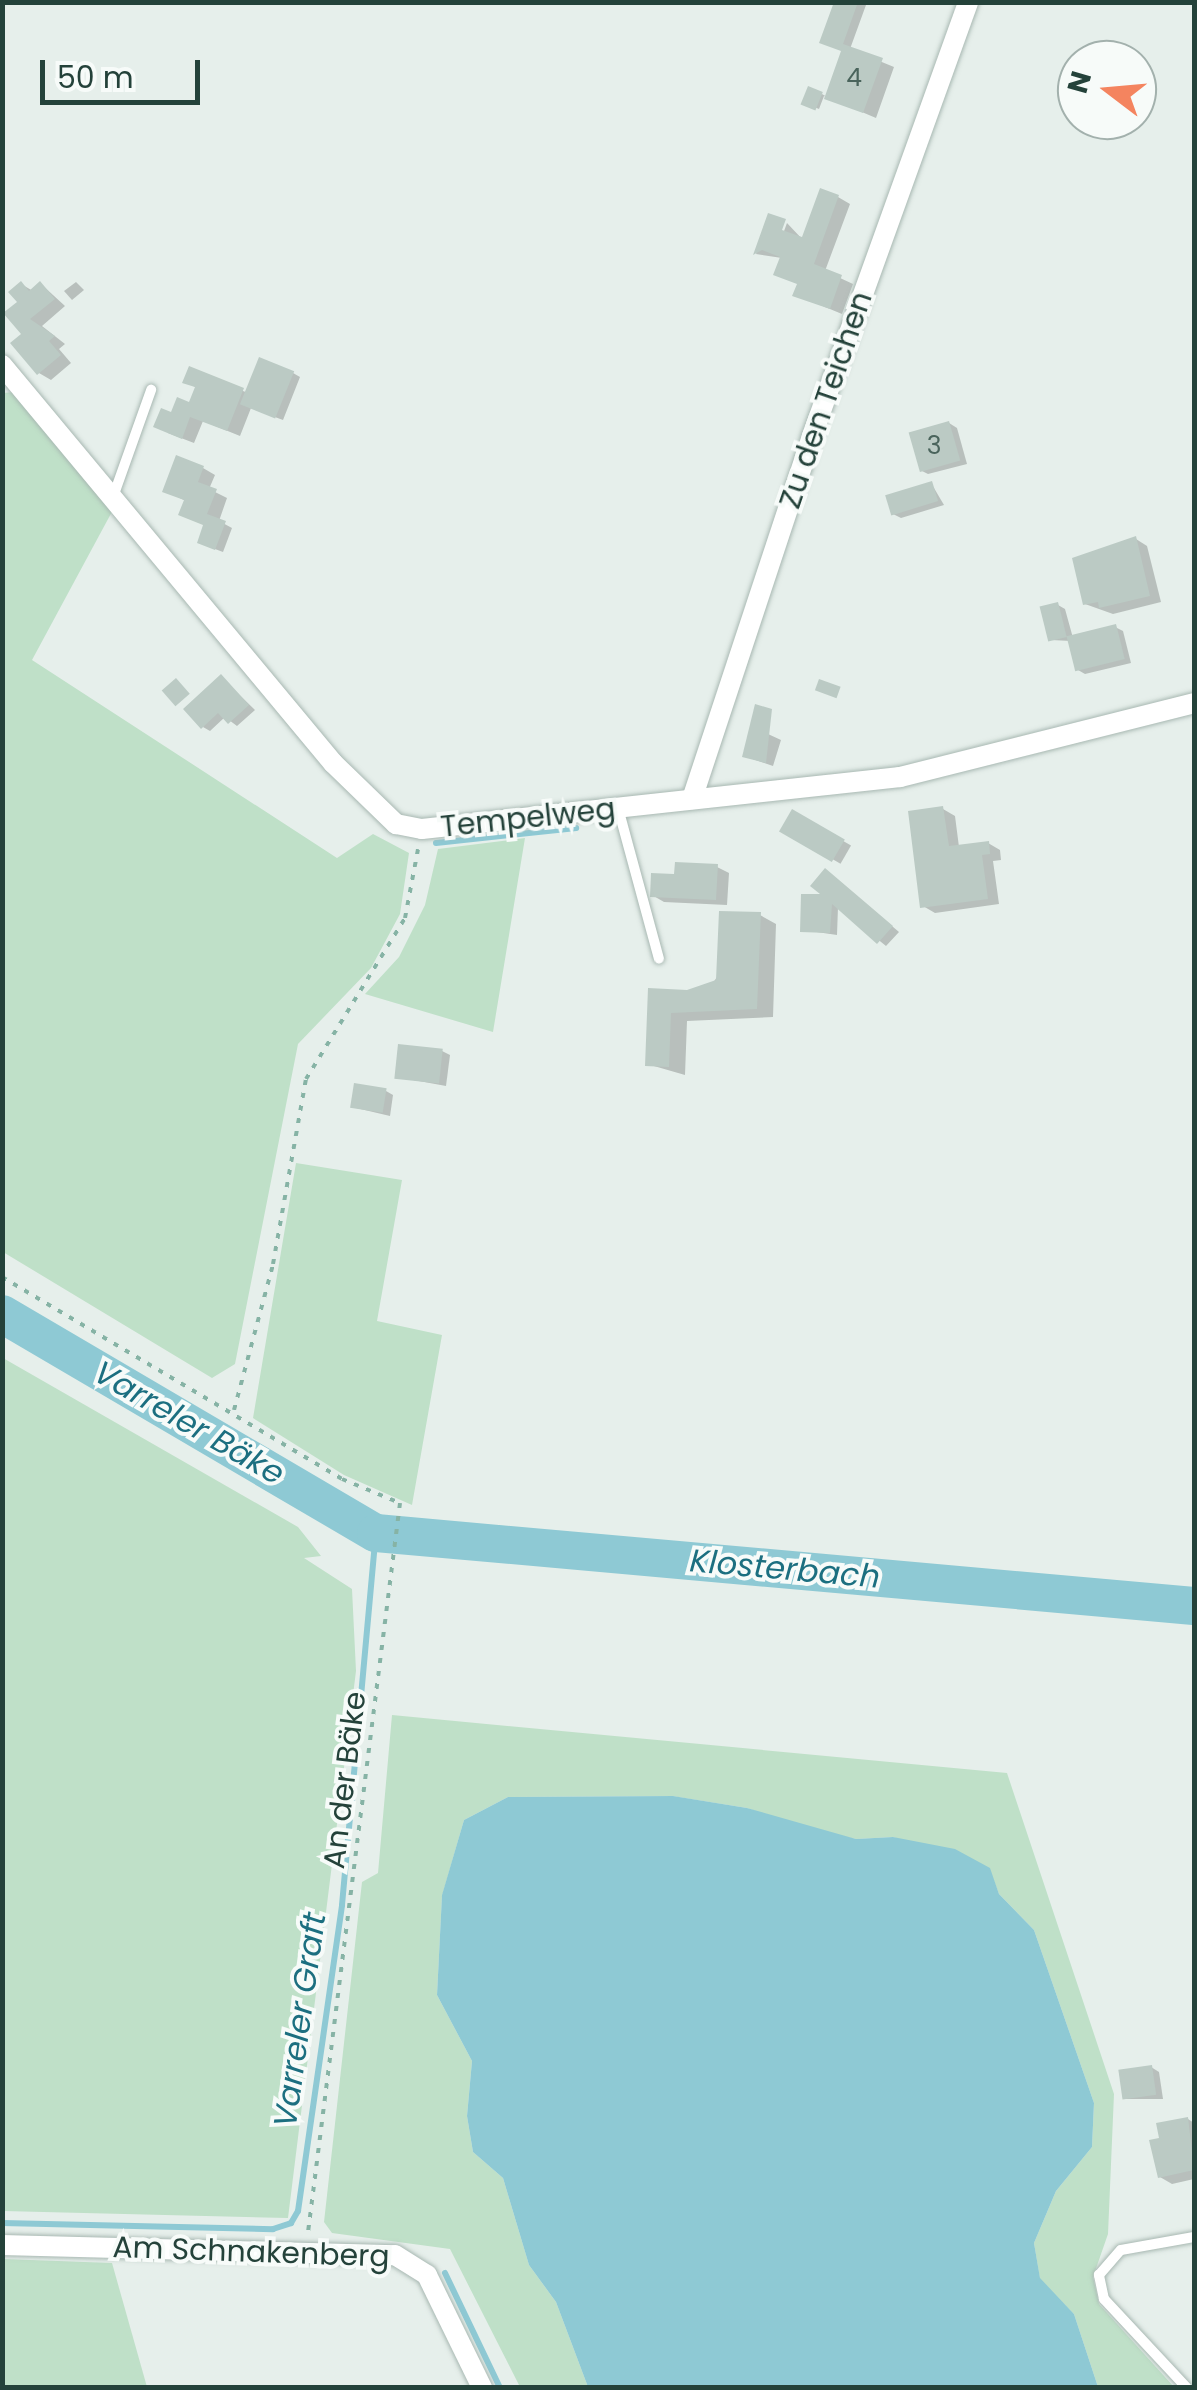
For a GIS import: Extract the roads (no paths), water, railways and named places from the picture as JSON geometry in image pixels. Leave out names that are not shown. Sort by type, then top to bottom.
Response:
[{"type":"street","name":"Zu den Teichen","points":[[692,799],[812,436],[968,2]]},
{"type":"street","name":"Tempelweg","points":[[2,365],[333,763],[385,818],[422,829],[900,777],[1194,702]]},
{"type":"street","name":"Am Schnakenberg","points":[[2,2246],[395,2255],[417,2264],[482,2388]]},
{"type":"lane","points":[[113,498],[151,390]]},
{"type":"lane","points":[[618,808],[659,959]]},
{"type":"lane","points":[[1187,2388],[1104,2299],[1100,2275],[1121,2250],[1194,2238]]},
{"type":"water","points":[[673,1796],[747,1808],[856,1839],[893,1837],[955,1849],[990,1868],[999,1894],[1034,1930],[1094,2103],[1092,2147],[1056,2191],[1034,2243],[1040,2278],[1074,2314],[1098,2387],[588,2387],[556,2302],[529,2265],[503,2178],[473,2152],[467,2116],[472,2061],[437,1995],[442,1895],[464,1820],[508,1797]]},
{"type":"waterway","points":[[436,843],[576,828]]},
{"type":"waterway","name":"Klosterbach","points":[[2,1314],[376,1533],[1194,1606]]},
{"type":"waterway","name":"Varreler Graft","points":[[2,2223],[273,2229],[291,2223],[298,2211],[342,1905],[376,1533]]},
{"type":"waterway","points":[[445,2273],[500,2388]]},
{"type":"water label","name":"Varreler Bäke","points":[[189,1423]]}]
